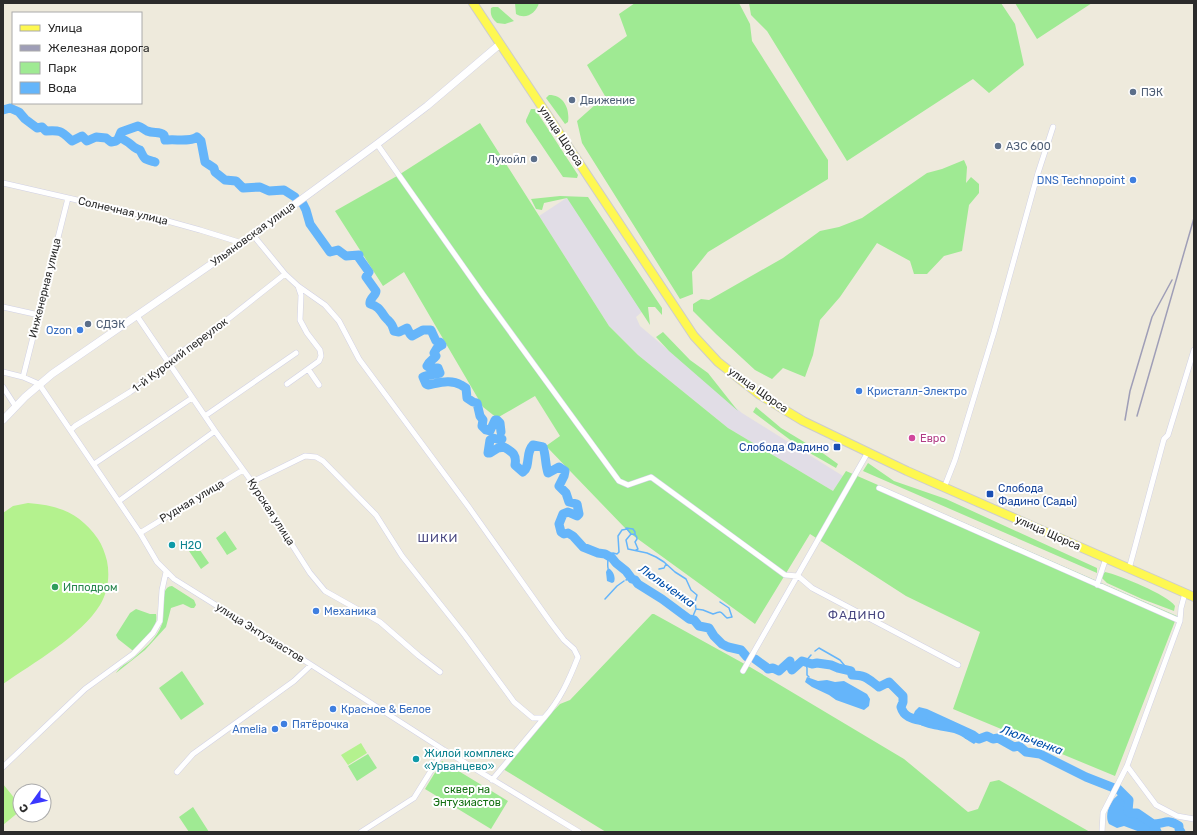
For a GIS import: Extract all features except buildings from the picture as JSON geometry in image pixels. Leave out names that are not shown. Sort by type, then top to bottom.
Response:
[{"type":"main road","name":"улица Щорса","points":[[473,3],[694,336],[718,362],[760,395],[803,421],[944,488],[1194,597]]},
{"type":"main road","name":"Ульяновская улица","points":[[3,420],[39,384],[52,374],[242,243],[377,144],[427,106],[500,44]]},
{"type":"street","points":[[944,488],[955,460],[988,354],[1038,173],[1053,127]]},
{"type":"street","points":[[377,144],[484,296],[619,482],[628,485],[651,477],[785,575],[798,576],[812,588],[958,665]]},
{"type":"street","name":"Солнечная улица","points":[[3,183],[193,228],[242,243]]},
{"type":"street","name":"Инженерная улица","points":[[22,378],[68,198]]},
{"type":"street","points":[[253,234],[285,274],[298,286],[325,305],[339,321],[358,359],[468,506],[551,623],[564,640],[574,649],[578,658],[555,706],[492,780]]},
{"type":"street","name":"1-й Курский переулок","points":[[71,430],[130,392],[165,367],[168,361],[218,327],[285,274]]},
{"type":"street","points":[[287,384],[319,361],[321,356],[320,350],[307,333],[300,320],[301,295],[298,286]]},
{"type":"street","points":[[3,308],[39,315]]},
{"type":"street","name":"Курская улица","points":[[137,316],[192,398],[252,482],[310,573],[325,591],[380,622],[440,672]]},
{"type":"street","points":[[1130,569],[1164,439],[1168,435],[1194,350]]},
{"type":"street","points":[[205,416],[296,353]]},
{"type":"street","points":[[308,369],[319,385]]},
{"type":"street","points":[[3,372],[39,384]]},
{"type":"street","name":"улица Энтузиастов","points":[[39,384],[119,501],[157,562],[166,572],[186,587],[444,750],[579,832]]},
{"type":"street","points":[[3,387],[16,407]]},
{"type":"street","points":[[94,464],[192,398]]},
{"type":"street","points":[[119,501],[215,431]]},
{"type":"street","points":[[743,671],[868,452]]},
{"type":"street","points":[[252,482],[305,456],[316,457],[323,461],[376,515],[402,556],[464,634],[514,702],[533,718],[544,718]]},
{"type":"street","name":"Рудная улица","points":[[140,533],[243,470]]},
{"type":"street","points":[[879,488],[1180,621]]},
{"type":"street","points":[[1097,585],[1106,558]]},
{"type":"street","points":[[3,767],[85,689],[133,654],[154,633],[160,621],[162,590],[166,572]]},
{"type":"street","points":[[1102,832],[1103,813],[1122,779],[1127,766],[1180,621],[1181,608],[1185,594]]},
{"type":"street","points":[[177,772],[193,754],[294,681],[311,665]]},
{"type":"street","points":[[361,832],[414,798],[444,750]]},
{"type":"street","points":[[1127,766],[1156,805],[1177,816],[1194,819]]},
{"type":"shaded area","points":[[568,197],[643,311],[636,317],[640,326],[742,413],[843,476],[833,491],[728,428],[638,355],[609,326],[539,216]]},
{"type":"green space","points":[[515,3],[539,3],[536,10],[527,16],[520,16],[516,14]]},
{"type":"green space","points":[[635,3],[739,3],[750,24],[752,41],[828,160],[828,179],[708,252],[692,272],[693,294],[680,299],[582,143],[577,121],[605,96],[587,65],[627,36],[619,14]]},
{"type":"green space","points":[[749,3],[1001,3],[1015,24],[1024,65],[989,93],[973,79],[847,161],[767,31],[751,15]]},
{"type":"green space","points":[[1015,3],[1092,3],[1037,39]]},
{"type":"green space","points":[[498,7],[514,21],[505,24],[497,23],[491,15],[491,8]]},
{"type":"green space","points":[[549,95],[559,97],[565,104],[568,112],[568,122],[565,124],[546,98]]},
{"type":"green space","points":[[531,109],[535,109],[578,175],[577,178],[563,177],[526,122]]},
{"type":"green space","points":[[480,123],[609,326],[638,355],[728,428],[833,491],[846,471],[1177,616],[1115,776],[953,709],[980,632],[906,596],[810,534],[755,624],[626,529],[546,446],[560,436],[535,396],[497,418],[483,407],[404,272],[383,286],[335,211],[397,176]]},
{"type":"green space","points":[[964,160],[967,167],[966,183],[971,177],[979,184],[979,193],[969,205],[962,251],[944,256],[927,274],[914,274],[910,261],[877,243],[840,297],[820,320],[813,355],[805,377],[783,368],[772,379],[755,370],[693,311],[693,304],[701,299],[709,300],[783,258],[820,231],[839,227],[862,218],[927,173]]},
{"type":"green space","points":[[560,196],[588,197],[662,308],[662,315],[655,307],[648,307],[650,325],[567,198],[544,203],[542,210],[536,209],[531,199]]},
{"type":"green space","points":[[663,332],[690,360],[708,373],[738,411],[669,351],[656,337]]},
{"type":"green space","points":[[756,407],[781,428],[838,464],[836,468],[801,448],[753,412]]},
{"type":"green space","points":[[868,463],[894,481],[946,499],[1097,568],[1097,573],[863,471]]},
{"type":"green space","name":"Ипподром","points":[[28,503],[59,508],[76,517],[91,530],[102,546],[107,561],[108,584],[100,605],[81,627],[56,648],[3,684],[3,513],[13,506]]},
{"type":"green space","points":[[225,531],[237,549],[227,555],[216,538]]},
{"type":"green space","points":[[195,543],[209,563],[201,569],[187,548]]},
{"type":"green space","points":[[1105,572],[1131,581],[1163,596],[1175,606],[1174,611],[1142,599],[1107,583],[1101,577]]},
{"type":"green space","points":[[172,586],[194,600],[196,605],[194,608],[183,604],[171,608],[166,627],[145,650],[116,673],[144,649],[157,635],[163,620],[163,602],[165,591]]},
{"type":"green space","points":[[136,609],[150,614],[156,614],[156,619],[153,630],[150,634],[134,650],[132,650],[118,639],[116,635],[130,613]]},
{"type":"green space","points":[[652,614],[750,667],[904,759],[968,812],[978,809],[990,782],[999,780],[1090,832],[606,832],[503,769],[537,728],[560,704],[570,700]]},
{"type":"green space","points":[[182,671],[204,704],[181,720],[159,688]]},
{"type":"green space","points":[[361,743],[367,753],[348,765],[341,755]]},
{"type":"green space","points":[[368,754],[377,768],[357,781],[348,766]]},
{"type":"green space","name":"сквер на Энтузиастов","points":[[442,761],[508,801],[491,829],[425,789]]},
{"type":"green space","points":[[3,784],[12,795],[12,818],[3,825]]},
{"type":"green space","points":[[193,807],[209,832],[189,832],[179,817]]},
{"type":"water","points":[[608,568],[613,572],[615,580],[612,583],[607,581],[606,572]]},
{"type":"water","points":[[807,677],[818,681],[844,681],[867,694],[870,699],[869,706],[864,710],[836,700],[805,682]]},
{"type":"water","points":[[919,707],[927,709],[975,731],[979,734],[979,739],[974,744],[957,734],[920,725],[912,718],[915,711]]},
{"type":"water","points":[[1123,794],[1129,800],[1129,812],[1137,813],[1151,823],[1159,825],[1162,832],[1140,832],[1124,826],[1117,828],[1109,824],[1107,817],[1110,804],[1118,795]]},
{"type":"waterway","name":"Люльченка","points":[[9,107],[12,104]]},
{"type":"waterway","name":"Люльченка","points":[[3,110],[10,108],[19,112],[25,119],[37,128],[42,127],[46,131],[60,132],[72,141],[82,136],[87,141],[96,137],[106,138],[111,142],[120,138],[140,150],[145,159],[155,162]]},
{"type":"waterway","name":"Люльченка","points":[[118,139],[121,132],[138,126],[147,131],[164,135],[165,140],[187,140],[197,137],[201,141],[205,162],[214,168],[215,172],[225,180],[236,181],[243,188],[260,187],[269,191],[284,190],[295,197]]},
{"type":"waterway","name":"Люльченка","points":[[303,204],[310,224],[330,252],[338,250],[346,256],[359,255],[359,258],[369,272],[366,277],[376,291],[370,304],[380,310],[392,324],[394,331],[399,332],[407,328],[412,336],[423,330],[431,330],[436,341],[440,342],[442,345],[437,348],[434,353],[436,356],[427,366],[430,368],[438,368],[440,373],[423,377],[426,384],[453,382],[466,388],[467,398],[477,403],[480,416],[483,420],[482,426],[486,430],[490,431],[495,420],[497,420],[500,423],[501,432]]},
{"type":"waterway","name":"Люльченка","points":[[502,439],[493,438],[490,440],[488,453],[504,447],[515,456],[515,465],[523,472],[527,466],[529,452],[533,445],[543,447],[548,473],[559,467],[565,471],[559,486],[566,493],[569,502],[577,504],[579,514],[577,516],[568,512],[563,514],[559,524],[561,532],[564,534],[568,533],[573,536],[583,547],[605,554],[612,558],[638,584],[662,599],[689,619],[694,620],[699,626],[709,628],[722,644],[741,650],[747,657]]},
{"type":"waterway","points":[[626,528],[633,529],[635,534]]},
{"type":"waterway","points":[[608,568],[607,555],[613,553],[617,554],[619,552],[618,536],[622,530],[627,529],[631,534],[626,540],[628,549],[647,553],[656,557],[686,579],[691,590],[697,595],[695,602],[696,609]]},
{"type":"waterway","points":[[631,534],[637,537],[635,542],[638,549],[636,550]]},
{"type":"waterway","points":[[659,569],[664,568],[666,564]]},
{"type":"waterway","name":"Люльченка","points":[[626,580],[631,578]]},
{"type":"waterway","points":[[605,599],[624,581]]},
{"type":"waterway","points":[[690,619],[696,609],[713,614],[720,612],[727,618],[732,617],[729,608],[720,602]]},
{"type":"waterway","points":[[815,651],[819,648],[840,660],[849,671]]},
{"type":"waterway","name":"Люльченка","points":[[809,677],[807,675],[805,662],[811,655]]},
{"type":"waterway","name":"Люльченка","points":[[755,659],[768,669],[773,668],[779,671],[790,661],[792,670],[802,661],[812,664],[817,663],[831,665],[851,671],[852,675],[864,677],[879,687],[889,682],[903,696],[901,707],[904,714],[916,720],[923,721]]},
{"type":"waterway","name":"Люльченка","points":[[968,735],[979,739],[987,736],[993,739],[998,738],[1014,747],[1019,746],[1026,752],[1040,754],[1086,777],[1114,788]]},
{"type":"waterway","name":"Люльченка","points":[[1118,789],[1129,800],[1128,811],[1130,813],[1137,813],[1153,824],[1172,822],[1179,826],[1181,832]]},
{"type":"railway","points":[[1137,416],[1194,218]]},
{"type":"railway","points":[[1125,420],[1130,391],[1152,317],[1172,280]]},
{"type":"place","name":"ПЭК","points":[[1133,92]]},
{"type":"place","name":"Движение","points":[[572,100]]},
{"type":"place","name":"АЗС 600","points":[[998,146]]},
{"type":"place","name":"Лукойл","points":[[534,159]]},
{"type":"place","name":"DNS Technopoint","points":[[1133,180]]},
{"type":"place","name":"СДЭК","points":[[88,324]]},
{"type":"place","name":"Ozon","points":[[80,330]]},
{"type":"place","name":"Кристалл-Электро","points":[[859,391]]},
{"type":"place","name":"Евро","points":[[912,438]]},
{"type":"place","name":"Слобода Фадино","points":[[837,447]]},
{"type":"place","name":"Слобода Фадино (Сады)","points":[[990,494]]},
{"type":"place","name":"H2O","points":[[172,545]]},
{"type":"place","name":"Ипподром","points":[[55,587]]},
{"type":"place","name":"Механика","points":[[316,611]]},
{"type":"place","name":"Красное & Белое","points":[[333,709]]},
{"type":"place","name":"Пятёрочка","points":[[284,724]]},
{"type":"place","name":"Amelia","points":[[275,729]]},
{"type":"place","name":"Жилой комплекс «Урванцево»","points":[[416,759]]},
{"type":"district","name":"ШИКИ","points":[[438,538]]},
{"type":"district","name":"ФАДИНО","points":[[857,615]]}]
